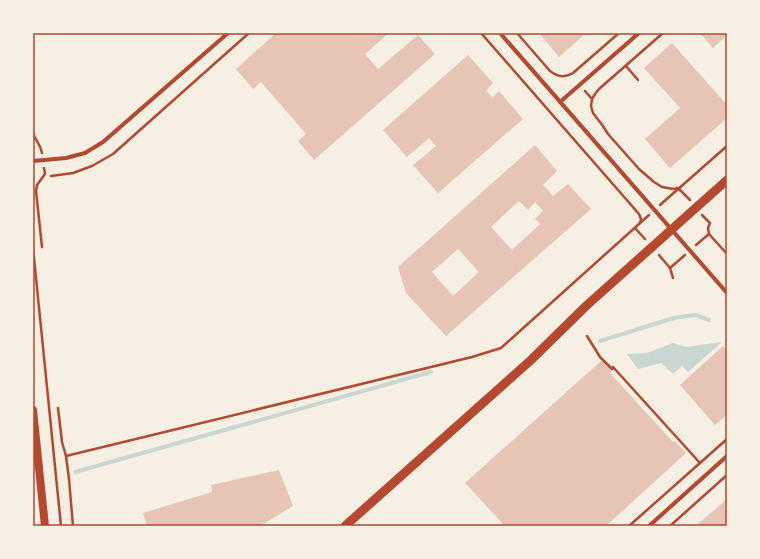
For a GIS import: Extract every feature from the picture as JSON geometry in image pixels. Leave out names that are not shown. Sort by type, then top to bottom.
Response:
[{"type":"main road","points":[[345,526],[531,360],[586,306],[727,180]]},
{"type":"main road","points":[[33,410],[44,526]]},
{"type":"street","points":[[33,161],[66,158],[85,153],[103,142],[228,33]]},
{"type":"street","points":[[500,33],[727,292]]},
{"type":"street","points":[[560,102],[639,33]]},
{"type":"street","points":[[649,526],[727,456]]},
{"type":"lane","points":[[33,248],[61,526]]},
{"type":"path","points":[[51,176],[72,174],[92,166],[113,154],[249,33]]},
{"type":"path","points":[[481,33],[639,214],[641,219],[635,228]]},
{"type":"path","points":[[517,33],[550,71],[555,75],[563,77],[572,73],[619,33]]},
{"type":"path","points":[[663,33],[599,89],[592,100],[591,106],[593,113],[608,134],[639,169],[662,187],[673,189],[678,188]]},
{"type":"path","points":[[626,66],[638,80]]},
{"type":"path","points":[[33,133],[35,139],[41,145],[45,174],[37,185],[36,191],[42,254]]},
{"type":"path","points":[[66,456],[472,357],[501,348],[678,188],[727,146]]},
{"type":"path","points":[[678,188],[710,223],[708,228],[709,234],[727,254]]},
{"type":"path","points":[[670,268],[673,278]]},
{"type":"path","points":[[587,336],[600,357],[612,369],[613,367],[700,463]]},
{"type":"path","points":[[58,402],[62,442],[66,456],[69,479],[73,526]]},
{"type":"path","points":[[629,526],[727,438]]},
{"type":"path","points":[[670,526],[727,475]]},
{"type":"shaded area","points":[[722,342],[688,372],[682,366],[673,374],[661,363],[638,369],[627,354],[647,353],[673,343],[686,347]]},
{"type":"building","points":[[276,33],[389,33],[365,54],[378,69],[418,35],[435,54],[314,160],[298,141],[306,134],[261,82],[253,89],[236,69]]},
{"type":"building","points":[[539,33],[586,33],[559,57]]},
{"type":"building","points":[[700,33],[727,33],[727,35],[713,48]]},
{"type":"building","points":[[672,43],[727,105],[727,118],[670,168],[645,139],[680,108],[644,68]]},
{"type":"building","points":[[468,55],[493,83],[486,90],[492,98],[499,91],[523,119],[438,193],[413,165],[436,146],[429,138],[407,157],[383,130]]},
{"type":"building","points":[[535,145],[557,171],[543,185],[553,196],[568,184],[591,209],[446,336],[406,293],[398,267]],"holes":[[[519,201],[528,210],[535,202],[543,211],[535,219],[540,224],[512,250],[491,227]],[[458,249],[479,272],[453,296],[432,272]]]},
{"type":"building","points":[[723,346],[727,350],[727,415],[715,425],[680,385]]},
{"type":"building","points":[[602,360],[612,371],[610,373],[673,442],[675,441],[686,453],[606,526],[505,526],[465,483]]},
{"type":"building","points":[[279,470],[293,506],[260,526],[147,526],[143,513],[212,492],[211,485]]},
{"type":"building","points":[[727,499],[727,526],[697,525]]},
{"type":"waterway","points":[[600,341],[674,318],[695,315],[709,320]]},
{"type":"waterway","points":[[75,472],[431,372]]}]
